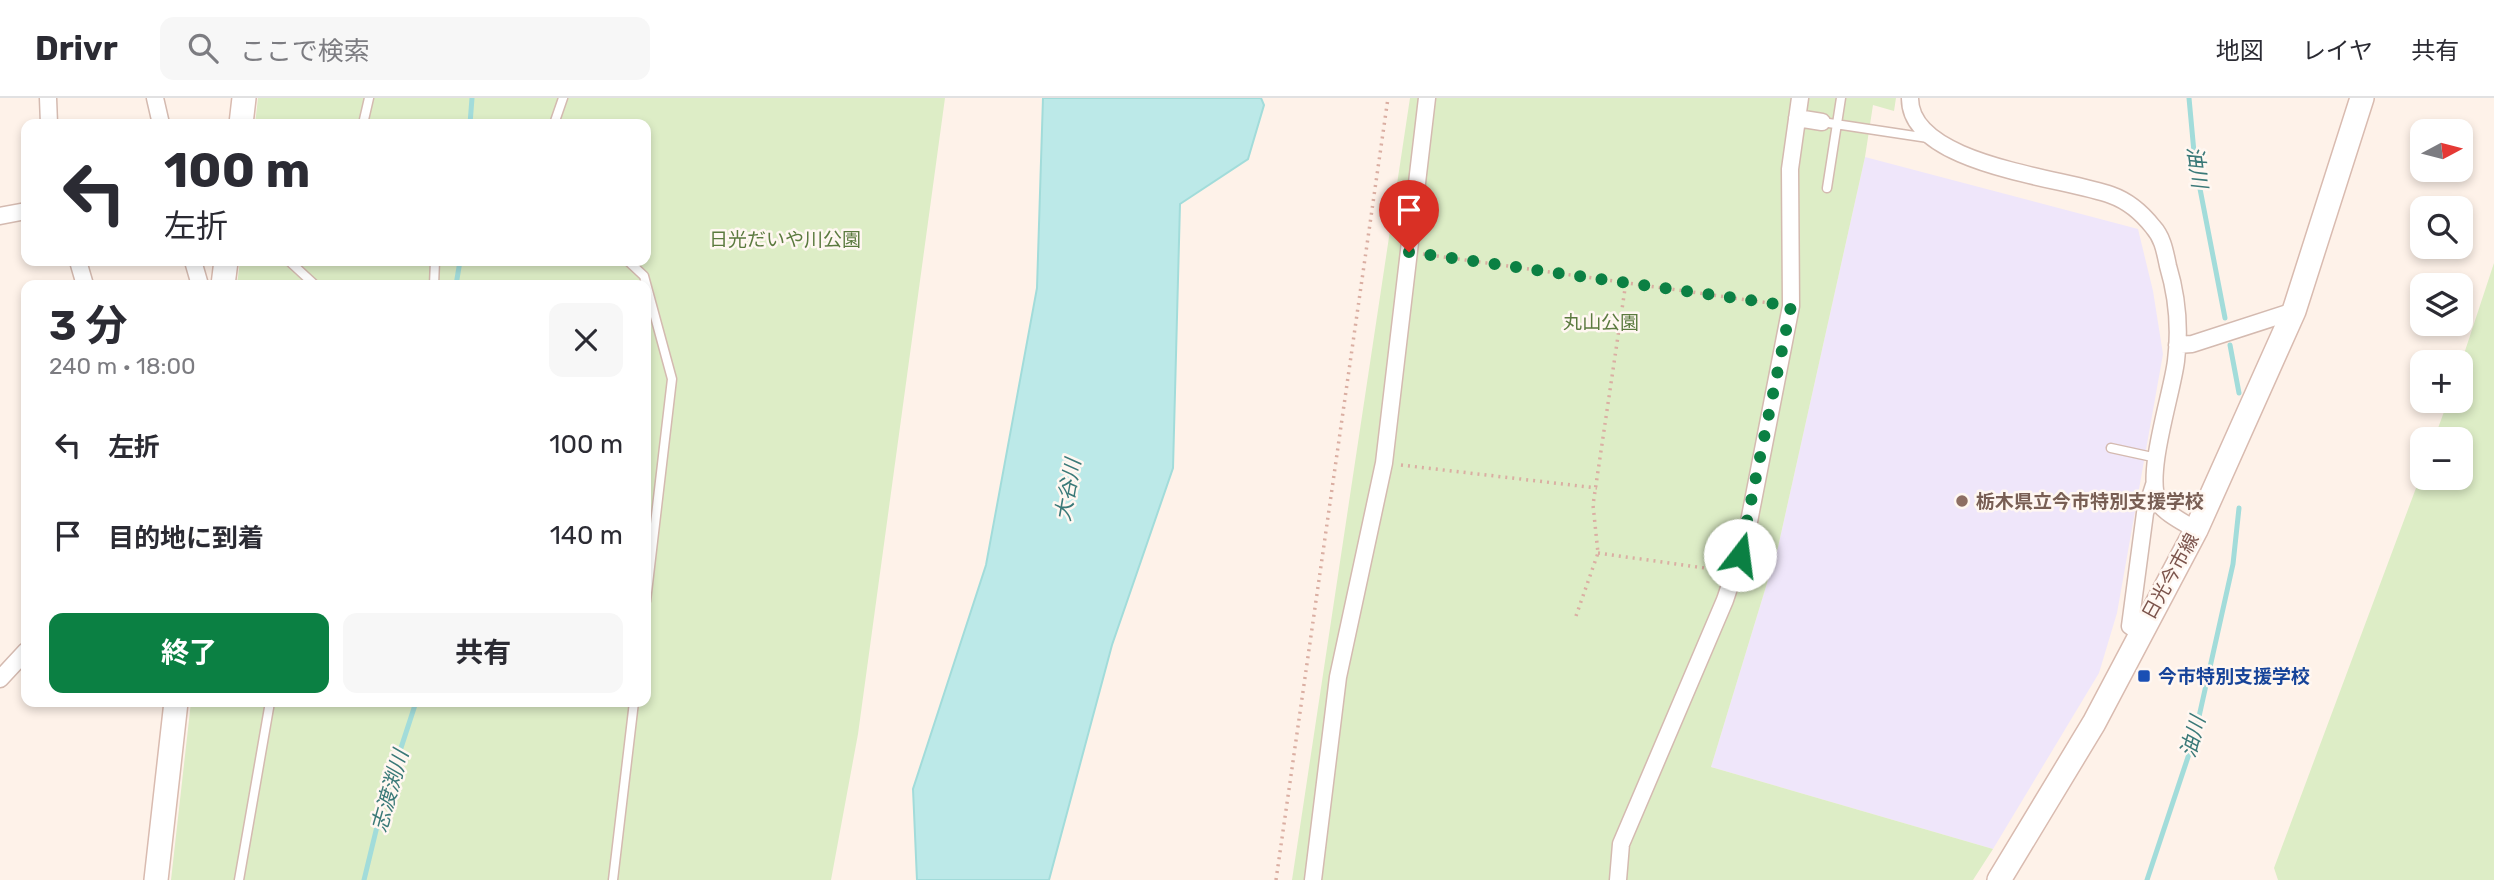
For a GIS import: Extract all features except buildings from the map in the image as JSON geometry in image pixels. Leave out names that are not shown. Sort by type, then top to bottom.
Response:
[{"type":"main road","points":[[242,119],[244,98]]},
{"type":"main road","name":"日光今市線","points":[[1999,880],[2094,723],[2196,530],[2294,311],[2362,98]]},
{"type":"main road","points":[[156,880],[175,707]]},
{"type":"street","points":[[48,98],[49,119]]},
{"type":"street","points":[[155,98],[159,119]]},
{"type":"street","points":[[1313,880],[1338,677],[1384,463],[1427,98]]},
{"type":"street","points":[[1618,880],[1621,845],[1734,573],[1746,537],[1791,306],[1790,169],[1800,98]]},
{"type":"street","points":[[1910,98],[1912,117],[1928,138],[1944,148],[2110,195],[2142,215],[2160,235],[2176,307],[2177,345],[2154,485],[2145,513],[2130,626],[2140,633]]},
{"type":"street","points":[[1797,118],[1830,123]]},
{"type":"street","points":[[0,216],[21,212]]},
{"type":"street","points":[[2177,345],[2192,344],[2294,311]]},
{"type":"street","points":[[2154,485],[2160,506],[2196,530]]},
{"type":"street","points":[[0,679],[21,656]]},
{"type":"lane","points":[[364,119],[369,98]]},
{"type":"lane","points":[[556,119],[564,98]]},
{"type":"lane","points":[[1827,188],[1830,123],[1841,98]]},
{"type":"lane","points":[[1830,123],[1928,138]]},
{"type":"lane","points":[[294,266],[310,280]]},
{"type":"lane","points":[[633,266],[644,280]]},
{"type":"lane","points":[[651,304],[672,379],[651,558]]},
{"type":"lane","points":[[2111,448],[2157,458]]},
{"type":"lane","points":[[239,880],[269,707]]},
{"type":"lane","points":[[613,880],[633,707]]},
{"type":"path","points":[[1276,880],[1388,98]]},
{"type":"path","points":[[1409,252],[1791,306]]},
{"type":"path","points":[[1576,616],[1598,554],[1594,505],[1626,281]]},
{"type":"path","points":[[1384,463],[1597,488]]},
{"type":"path","points":[[1598,554],[1734,573]]},
{"type":"shaded area","name":"栃木県立今市特別支援学校","points":[[1865,157],[2138,229],[2153,291],[2163,354],[2117,613],[2099,673],[1993,849],[1711,767],[1778,547]]},
{"type":"green space","name":"日光だいや川公園","points":[[258,98],[945,98],[858,734],[831,880],[171,880],[190,707],[651,707],[651,280],[238,280],[239,266],[651,266],[651,119],[256,119]]},
{"type":"green space","name":"丸山公園","points":[[1410,98],[1896,98],[1894,111],[1873,105],[1865,157],[1778,547],[1711,767],[1993,849],[1973,880],[1292,880]]},
{"type":"green space","points":[[2494,263],[2494,880],[2278,880],[2274,868],[2415,490],[2473,490],[2473,427],[2438,427],[2444,413],[2473,413],[2473,350],[2465,350],[2470,336],[2473,336],[2473,327]]},
{"type":"water","name":"大谷川","points":[[1043,98],[1261,98],[1264,105],[1248,159],[1180,204],[1173,468],[1112,645],[1049,880],[917,880],[913,789],[986,565],[1037,288]]},
{"type":"waterway","name":"志渡渕川","points":[[470,119],[472,98]]},
{"type":"waterway","name":"油川","points":[[2189,98],[2195,163],[2225,318]]},
{"type":"waterway","name":"志渡渕川","points":[[457,280],[459,266]]},
{"type":"waterway","name":"油川","points":[[2230,345],[2239,393]]},
{"type":"waterway","name":"油川","points":[[2147,880],[2194,739],[2233,564],[2239,508]]},
{"type":"waterway","name":"志渡渕川","points":[[364,880],[382,806],[414,707]]},
{"type":"place","name":"栃木県立今市特別支援学校","points":[[1962,501]]},
{"type":"place","name":"今市特別支援学校","points":[[2144,676]]},
{"type":"route","points":[[1409,252],[1791,306],[1780,374],[1740,555]]}]
